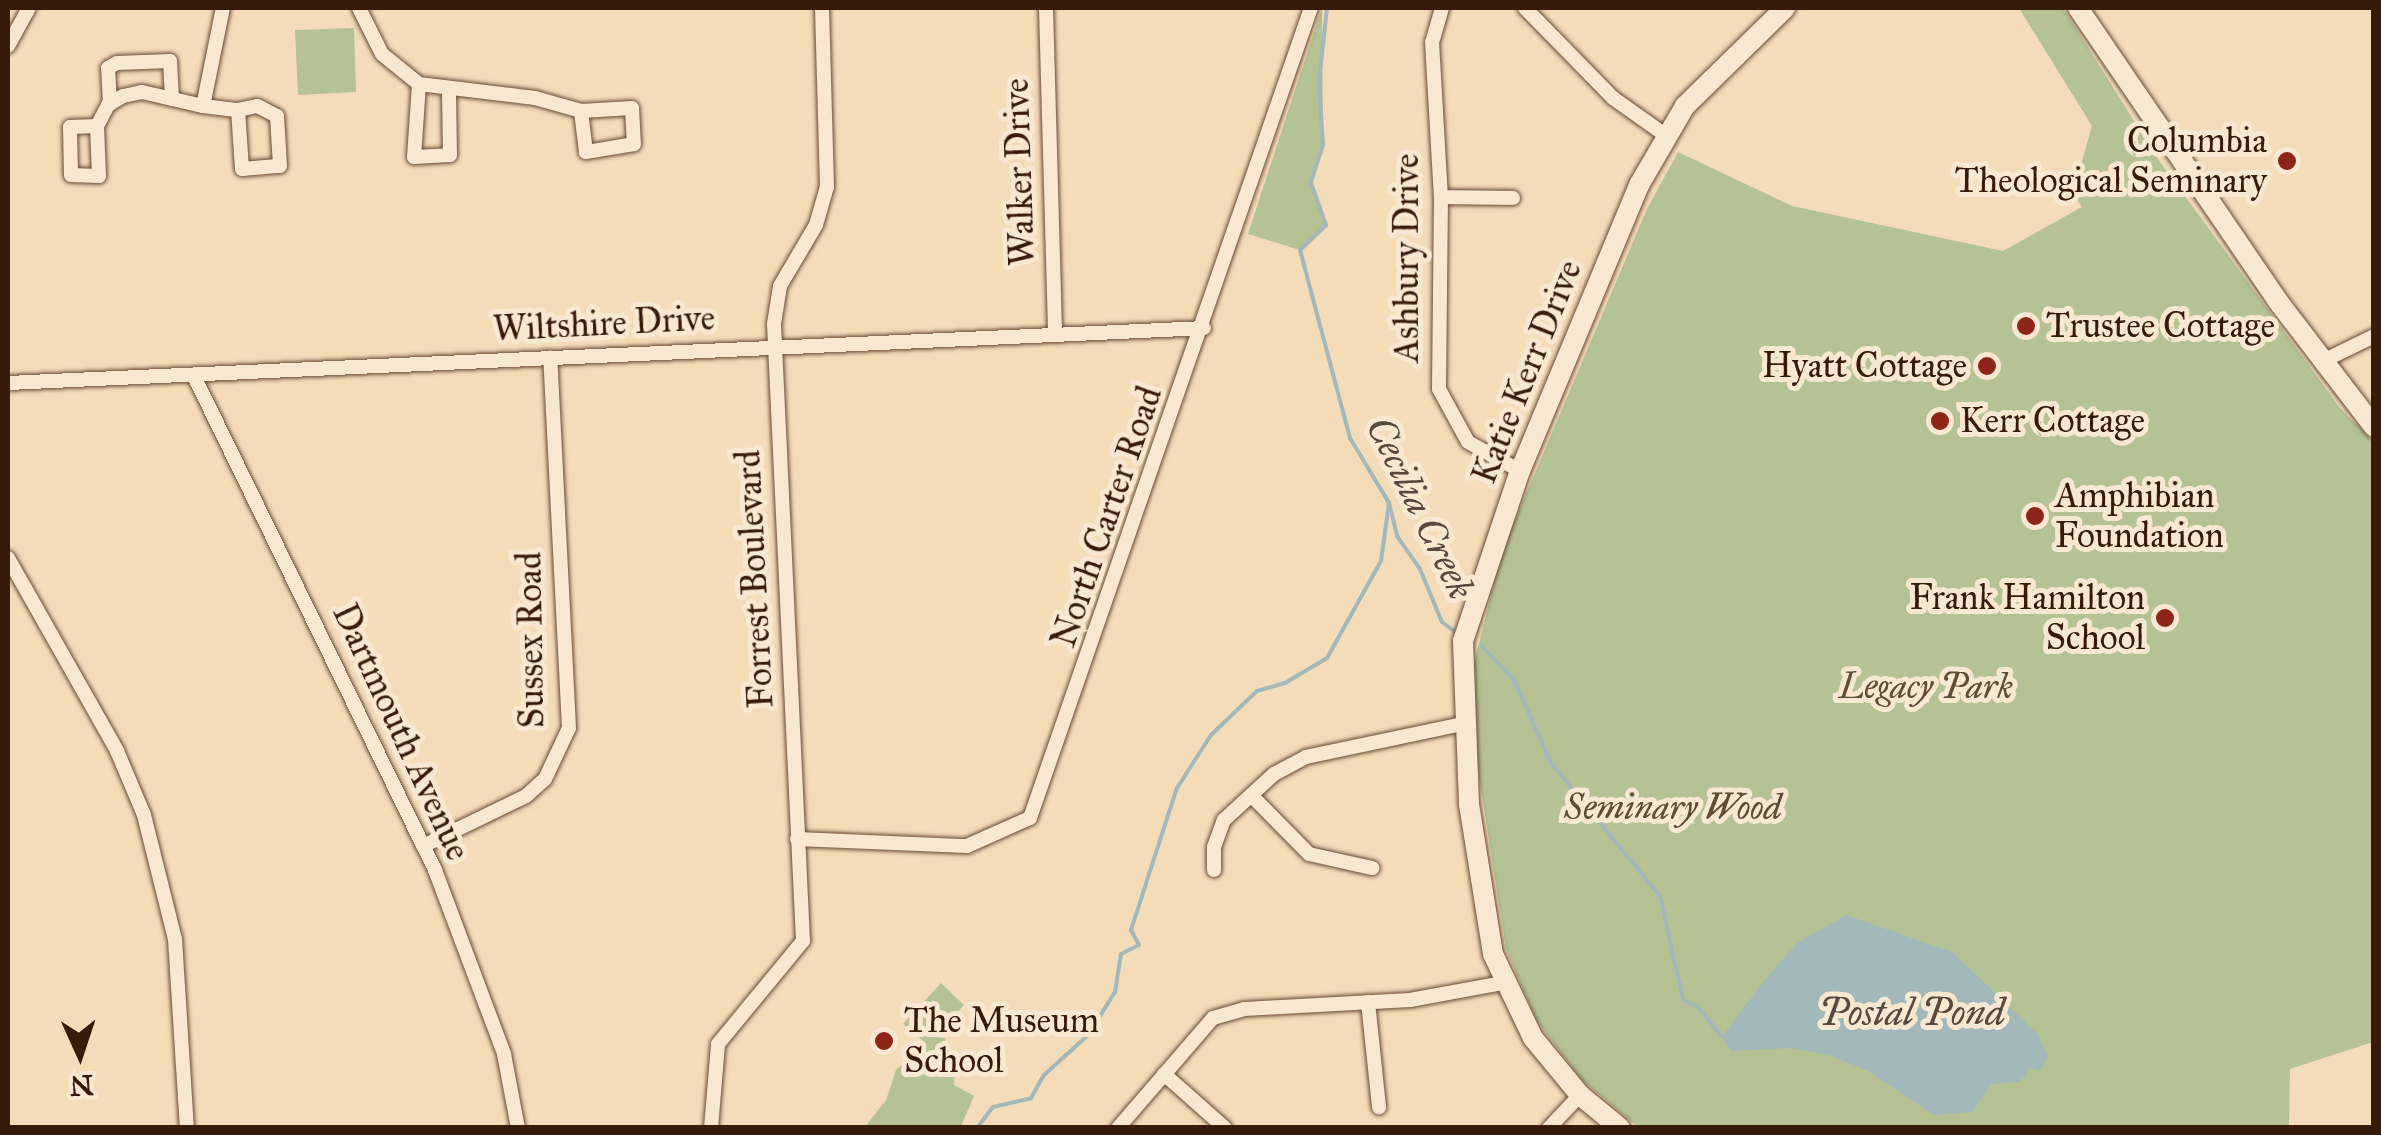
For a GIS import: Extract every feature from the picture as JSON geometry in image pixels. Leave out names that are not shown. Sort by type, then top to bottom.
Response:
[{"type":"street","points":[[8,46],[29,8]]},
{"type":"street","points":[[203,106],[223,8]]},
{"type":"street","points":[[360,8],[382,54],[419,84],[581,111],[632,108],[634,144],[586,152],[581,111]]},
{"type":"street","name":"Forrest Boulevard","points":[[711,1128],[718,1044],[803,941],[774,345],[780,286],[816,225],[827,187],[822,8]]},
{"type":"street","name":"Walker Drive","points":[[1046,8],[1055,334]]},
{"type":"street","name":"North Carter Road","points":[[797,839],[967,846],[1030,818],[1204,328],[1311,8]]},
{"type":"street","name":"Ashbury Drive","points":[[1442,8],[1432,42],[1441,197],[1439,389],[1468,442],[1520,471]]},
{"type":"street","points":[[1526,8],[1612,98],[1665,134]]},
{"type":"street","name":"Katie Kerr Drive","points":[[1620,1128],[1580,1096],[1534,1038],[1503,982],[1469,804],[1462,724],[1463,641],[1520,471],[1665,134],[1716,69],[1785,8]]},
{"type":"street","points":[[2078,8],[2321,362],[2374,426]]},
{"type":"street","points":[[97,126],[110,104],[108,68],[116,64],[170,61],[172,99]]},
{"type":"street","points":[[419,84],[414,157],[450,156],[449,88]]},
{"type":"street","points":[[110,104],[142,92],[203,106],[238,110],[257,106],[276,116],[280,166],[242,168],[238,110]]},
{"type":"street","points":[[1441,197],[1514,198]]},
{"type":"street","name":"Wiltshire Drive","points":[[8,383],[1204,328]]},
{"type":"street","points":[[2321,362],[2374,336]]},
{"type":"street","name":"Sussex Road","points":[[424,846],[526,796],[544,779],[569,728],[550,357]]},
{"type":"street","name":"Dartmouth Avenue","points":[[194,376],[424,846],[504,1054],[518,1128]]},
{"type":"street","points":[[8,558],[117,751],[144,816],[175,938],[187,1128]]},
{"type":"street","points":[[1214,870],[1214,848],[1224,820],[1250,794],[1306,757],[1462,724]]},
{"type":"street","points":[[1250,794],[1309,854],[1372,868]]},
{"type":"street","points":[[1118,1128],[1213,1018],[1244,1009],[1368,1002],[1503,982]]},
{"type":"street","points":[[1368,1002],[1379,1108]]},
{"type":"street","points":[[1164,1074],[1225,1128]]},
{"type":"street","points":[[1548,1128],[1580,1096]]},
{"type":"green space","points":[[1322,8],[1323,145],[1311,183],[1326,225],[1300,250],[1248,234]]},
{"type":"green space","name":"Legacy Park","points":[[2019,8],[2063,8],[2160,162],[2340,408],[2373,441],[2373,1042],[2290,1069],[2289,1127],[1638,1127],[1582,1080],[1537,1021],[1506,949],[1475,750],[1473,668],[1502,551],[1647,209],[1678,152],[1792,206],[2003,251],[2082,207],[2073,193],[2092,126]]},
{"type":"green space","points":[[354,28],[356,92],[298,95],[295,30]]},
{"type":"green space","points":[[941,983],[964,1005],[934,1037],[946,1038],[941,1050],[955,1070],[954,1085],[974,1096],[961,1126],[865,1127],[886,1100],[896,1070],[927,1044],[903,1024]]},
{"type":"water","name":"Postal Pond","points":[[1846,915],[1952,952],[2037,1033],[2048,1057],[2039,1071],[2030,1068],[2020,1082],[1992,1084],[1972,1112],[1934,1115],[1868,1071],[1832,1056],[1792,1048],[1731,1051],[1722,1037],[1764,981],[1797,943]]},
{"type":"waterway","name":"Cecilia Creek","points":[[1327,8],[1319,82],[1323,145],[1311,183],[1326,225],[1300,250],[1350,438],[1389,503],[1397,536],[1420,569],[1442,622],[1454,631]]},
{"type":"waterway","points":[[977,1128],[993,1107],[1031,1098],[1043,1076],[1088,1035],[1115,992],[1121,954],[1139,945],[1131,930],[1177,788],[1211,735],[1257,691],[1285,683],[1327,658],[1381,561],[1389,503]]},
{"type":"waterway","name":"Cecilia Creek","points":[[1482,646],[1514,680],[1551,763],[1660,896],[1683,1000],[1698,1007],[1722,1037]]},
{"type":"place","name":"Columbia Theological Seminary","points":[[2287,161]]},
{"type":"place","name":"Trustee Cottage","points":[[2026,326]]},
{"type":"place","name":"Hyatt Cottage","points":[[1987,366]]},
{"type":"place","name":"Kerr Cottage","points":[[1940,421]]},
{"type":"place","name":"Amphibian Foundation","points":[[2035,516]]},
{"type":"place","name":"Frank Hamilton School","points":[[2165,618]]},
{"type":"place","name":"The Museum School","points":[[884,1041]]},
{"type":"park label","name":"Seminary Wood","points":[[1673,808]]}]
